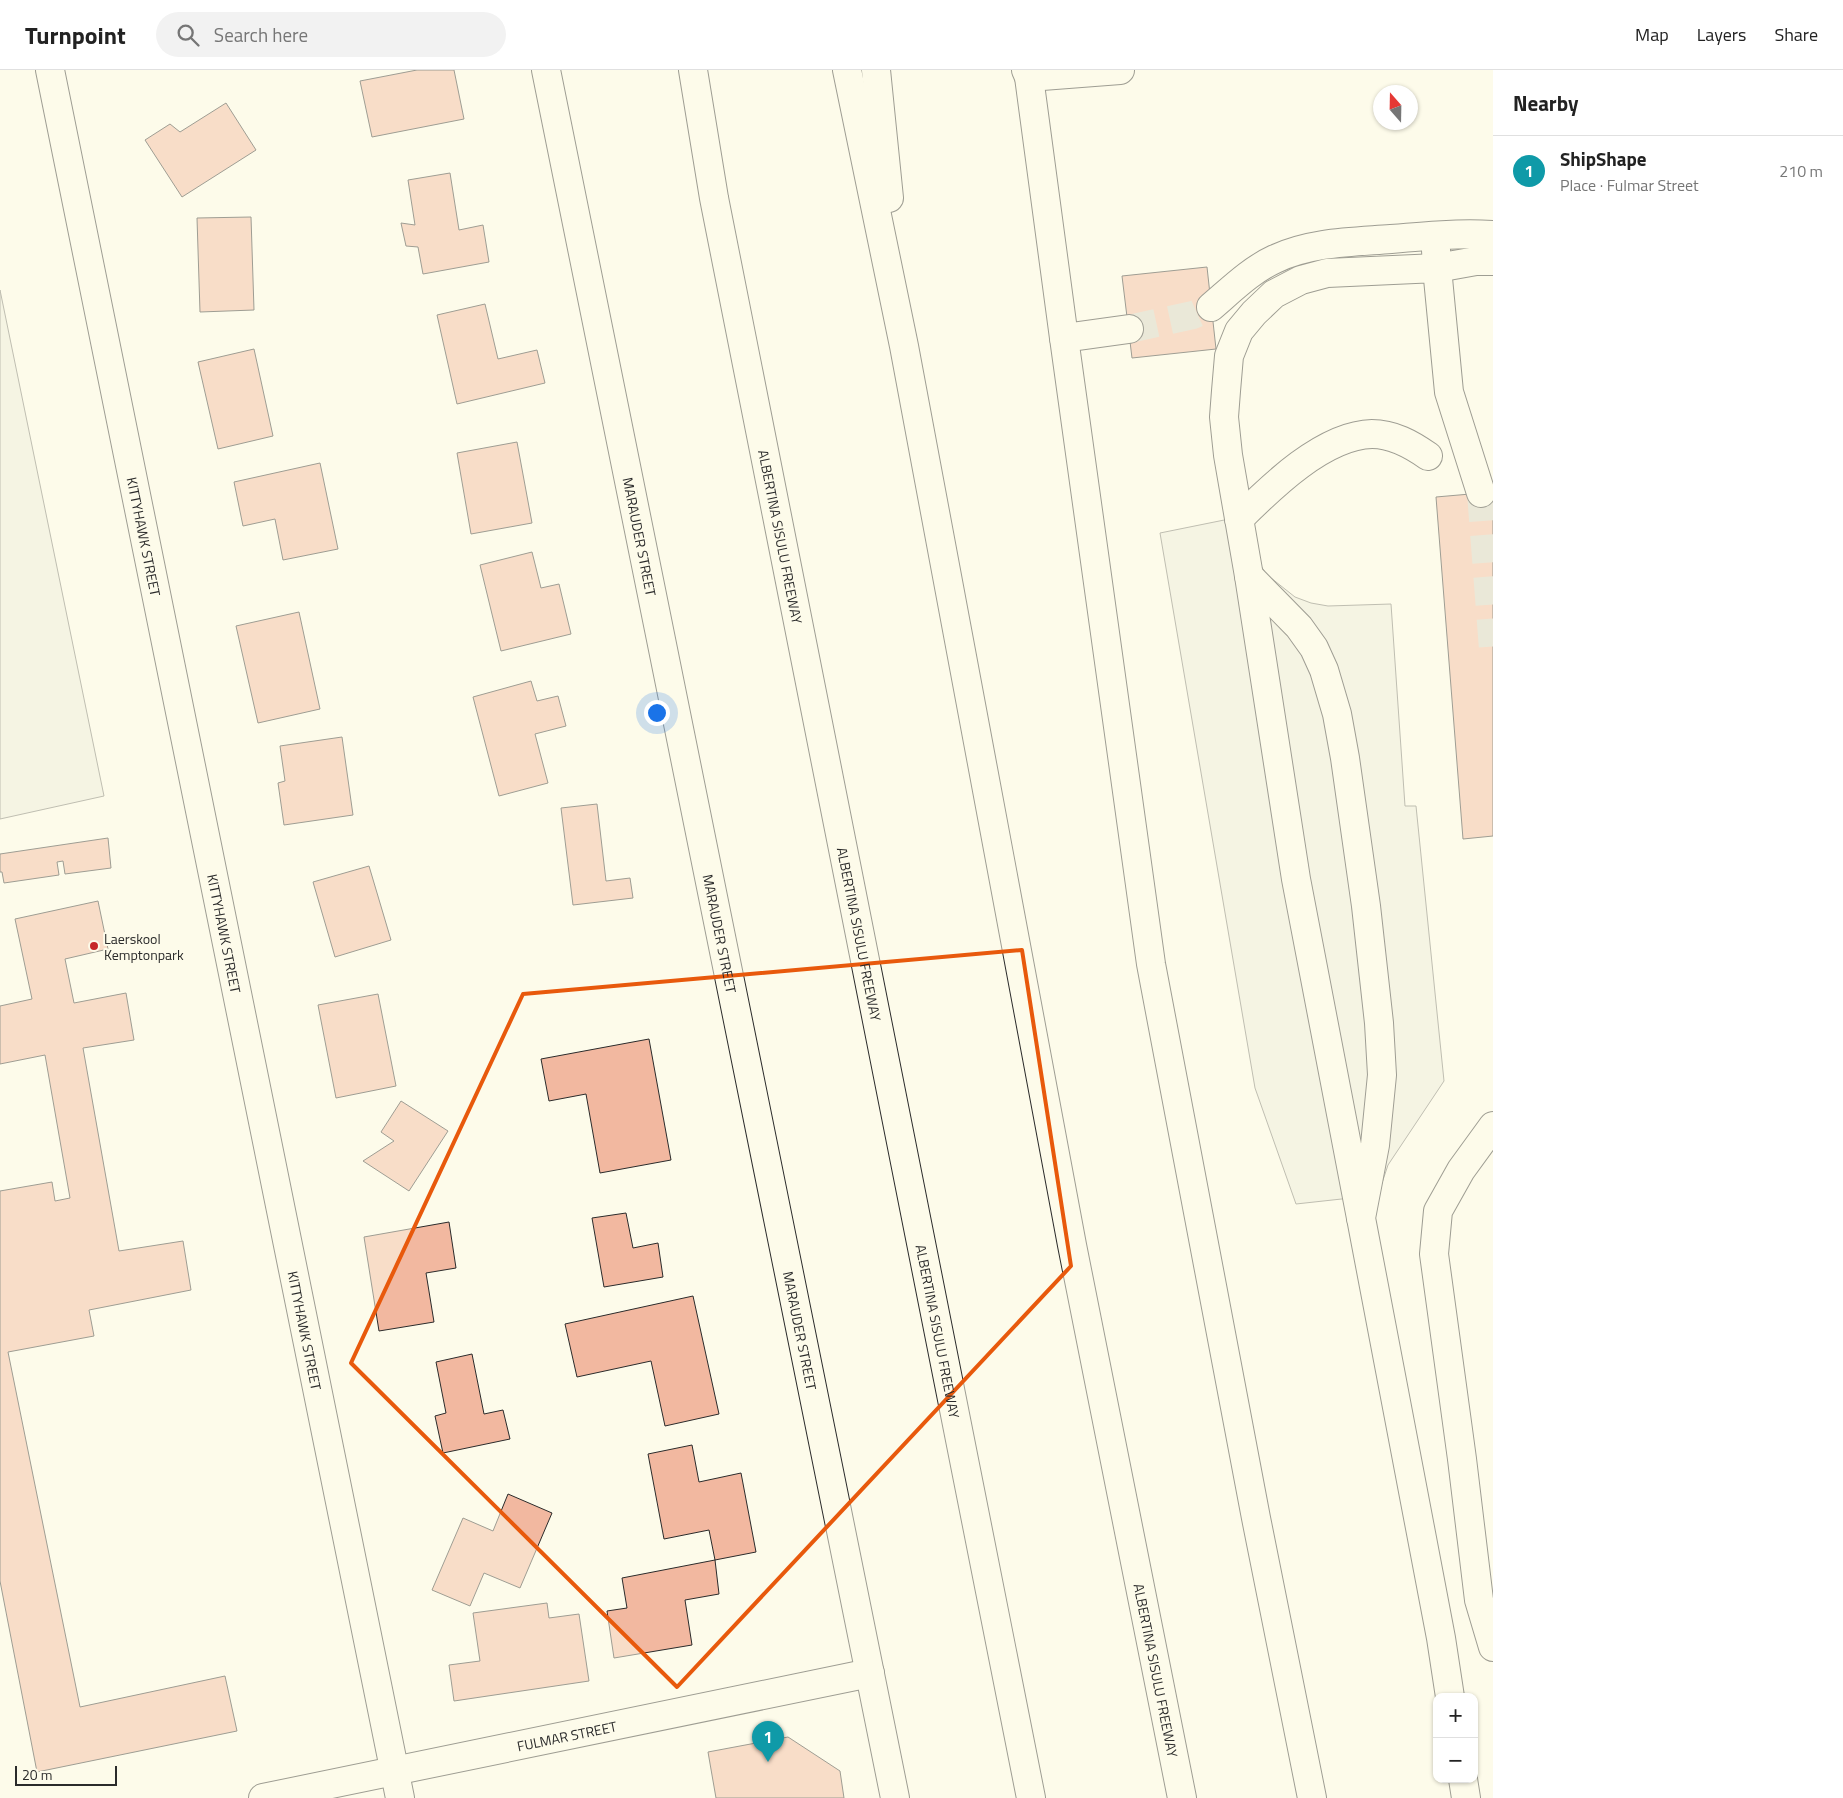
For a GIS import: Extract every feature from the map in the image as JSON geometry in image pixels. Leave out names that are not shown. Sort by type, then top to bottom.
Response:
[{"type":"main road","name":"KITTYHAWK STREET","points":[[50,70],[400,1798]]},
{"type":"main road","name":"MARAUDER STREET","points":[[546,70],[895,1798]]},
{"type":"main road","name":"ALBERTINA SISULU FREEWAY","points":[[693,70],[716,207],[1031,1798]]},
{"type":"main road","name":"ALBERTINA SISULU FREEWAY","points":[[847,70],[904,346],[1069,1225],[1182,1798]]},
{"type":"main road","points":[[876,70],[904,346]]},
{"type":"main road","points":[[1120,70],[1029,72],[1151,964],[1256,1518],[1312,1798]]},
{"type":"main road","points":[[1212,307],[1252,274],[1274,259],[1292,252],[1337,243],[1435,236],[1493,235]]},
{"type":"main road","points":[[1435,236],[1449,392],[1481,493]]},
{"type":"main road","points":[[1449,1693],[1441,1638],[1296,879],[1224,417],[1229,356],[1239,331],[1274,294],[1301,280],[1327,273],[1437,268],[1476,261],[1493,261]]},
{"type":"main road","points":[[1064,338],[1129,329]]},
{"type":"main road","points":[[1239,518],[1264,493],[1318,451],[1346,440],[1371,434],[1393,437],[1412,445],[1428,456]]},
{"type":"main road","points":[[1249,576],[1299,627],[1314,648],[1324,670],[1337,714],[1345,758],[1366,906],[1382,1075],[1375,1146],[1361,1218]]},
{"type":"main road","points":[[1493,1126],[1461,1170],[1438,1211],[1434,1254],[1479,1600],[1493,1647]]},
{"type":"main road","name":"FULMAR STREET","points":[[264,1798],[870,1673]]},
{"type":"main road","points":[[1464,1783],[1466,1798]]},
{"type":"highlighted area","points":[[1022,950],[1071,1266],[677,1687],[351,1363],[523,994]]},
{"type":"shaded area","points":[[0,290],[104,796],[0,819]]},
{"type":"shaded area","points":[[1244,516],[1255,556],[1266,574],[1295,597],[1311,603],[1328,606],[1391,604],[1405,806],[1416,806],[1444,1081],[1388,1165],[1378,1195],[1296,1204],[1255,1088],[1160,533]]},
{"type":"building","points":[[417,70],[454,70],[464,119],[372,137],[360,81]]},
{"type":"building","points":[[226,103],[256,150],[182,197],[145,140],[170,124],[180,132]]},
{"type":"building","points":[[450,173],[459,230],[483,225],[489,262],[423,274],[418,247],[406,246],[401,223],[415,225],[408,180]]},
{"type":"building","points":[[251,217],[254,310],[200,312],[197,218]]},
{"type":"building","points":[[1207,267],[1216,349],[1132,358],[1122,276]]},
{"type":"building","points":[[485,304],[498,359],[537,350],[545,383],[457,404],[437,315]]},
{"type":"building","points":[[254,349],[273,436],[218,449],[198,362]]},
{"type":"building","points":[[517,442],[532,523],[471,534],[457,453]]},
{"type":"building","points":[[320,463],[338,549],[283,560],[275,519],[243,526],[234,482]]},
{"type":"building","points":[[1493,492],[1493,836],[1463,839],[1436,497]]},
{"type":"building","points":[[532,552],[541,588],[559,584],[571,634],[501,651],[480,565]]},
{"type":"building","points":[[299,612],[320,709],[258,723],[236,626]]},
{"type":"building","points":[[531,681],[537,701],[558,696],[566,726],[535,734],[548,783],[499,796],[473,697]]},
{"type":"building","points":[[342,737],[353,815],[284,825],[278,783],[285,781],[280,746]]},
{"type":"building","points":[[597,804],[606,881],[630,878],[633,898],[573,905],[561,808]]},
{"type":"building","points":[[108,838],[111,868],[65,874],[63,861],[57,862],[59,875],[4,883],[2,872],[0,872],[0,854]]},
{"type":"building","points":[[369,866],[391,940],[335,957],[313,882]]},
{"type":"building","points":[[98,901],[108,949],[65,959],[74,1003],[126,993],[134,1040],[83,1048],[119,1251],[183,1241],[191,1290],[89,1310],[94,1336],[8,1352],[80,1707],[225,1676],[237,1731],[37,1772],[0,1581],[0,1191],[52,1182],[55,1201],[70,1198],[45,1055],[0,1064],[0,1006],[32,999],[15,919]]},
{"type":"building","points":[[378,994],[396,1086],[336,1098],[318,1005]]},
{"type":"building","points":[[649,1039],[671,1160],[600,1173],[586,1094],[549,1101],[541,1059]]},
{"type":"building","points":[[401,1101],[448,1131],[409,1191],[363,1161],[394,1141],[381,1132]]},
{"type":"building","points":[[626,1213],[633,1248],[658,1243],[663,1277],[604,1287],[592,1218]]},
{"type":"building","points":[[449,1222],[456,1268],[426,1273],[434,1322],[379,1331],[364,1237]]},
{"type":"building","points":[[693,1296],[719,1414],[665,1426],[651,1361],[577,1377],[565,1324]]},
{"type":"building","points":[[472,1354],[484,1414],[503,1410],[510,1439],[443,1453],[435,1416],[446,1413],[436,1362]]},
{"type":"building","points":[[692,1445],[699,1482],[741,1473],[756,1552],[715,1560],[709,1530],[664,1539],[648,1454]]},
{"type":"building","points":[[508,1494],[552,1513],[520,1588],[484,1573],[470,1606],[432,1590],[463,1518],[493,1531]]},
{"type":"building","points":[[715,1560],[719,1594],[685,1600],[692,1645],[614,1658],[607,1611],[627,1608],[622,1578]]},
{"type":"building","points":[[547,1603],[549,1618],[579,1614],[589,1681],[454,1701],[449,1665],[480,1661],[473,1613]]},
{"type":"building","points":[[788,1737],[840,1771],[844,1798],[716,1798],[708,1752]]},
{"type":"tunnel","points":[[1129,329],[1193,315],[1211,307]]},
{"type":"tunnel","points":[[1481,493],[1493,649]]},
{"type":"place","name":"Laerskool Kemptonpark","points":[[94,946]]},
{"type":"place","name":"ShipShape","points":[[768,1762]]}]
